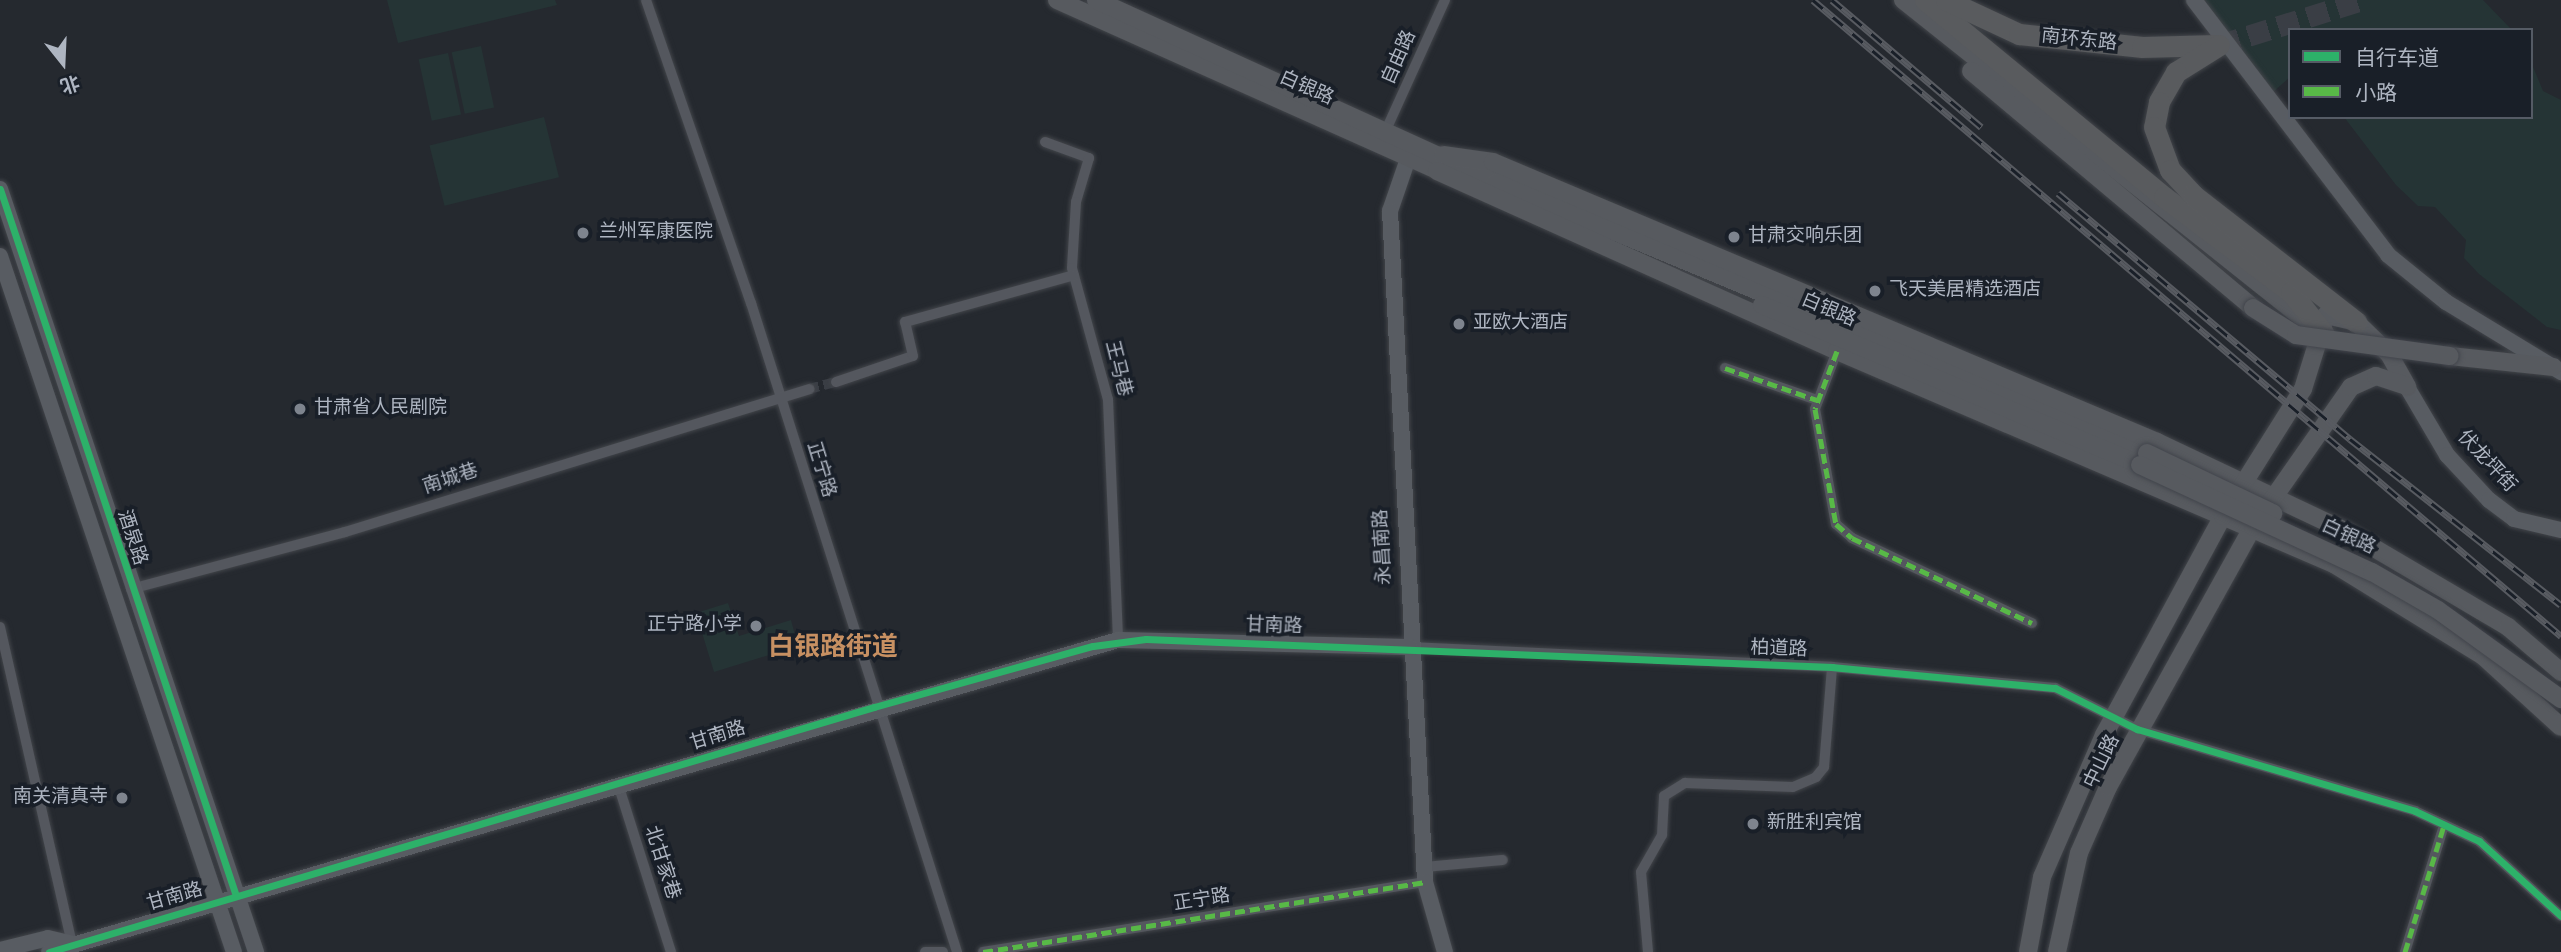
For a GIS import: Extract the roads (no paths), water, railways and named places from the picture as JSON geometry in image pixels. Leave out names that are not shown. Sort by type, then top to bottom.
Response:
[{"type":"highway","points":[[1925,0],[2164,197],[2291,292],[2324,334]]},
{"type":"highway","name":"南环东路","points":[[1946,0],[2018,34],[2067,42],[2219,45],[2176,72],[2159,102],[2154,127],[2170,170],[2193,195],[2356,322]]},
{"type":"main road","name":"白银路","points":[[1057,0],[1495,186],[2147,453],[2377,563],[2561,685]]},
{"type":"main road","name":"白银路","points":[[1096,0],[1386,130],[1411,150]]},
{"type":"main road","points":[[1903,0],[2055,147],[2253,308],[2296,335],[2557,370]]},
{"type":"main road","points":[[2194,0],[2388,255],[2446,302],[2557,370]]},
{"type":"main road","points":[[1929,24],[2324,334]]},
{"type":"main road","name":"永昌南路","points":[[1411,150],[1390,211],[1410,647],[1425,875],[1445,952]]},
{"type":"main road","points":[[1440,163],[1493,162],[2157,442],[2272,500],[2347,532],[2508,627],[2561,672]]},
{"type":"main road","points":[[1440,163],[1836,351],[2253,527],[2334,564],[2483,656],[2561,727]]},
{"type":"main road","name":"白银路","points":[[1495,186],[2140,465],[2372,572],[2438,610],[2561,699]]},
{"type":"main road","name":"酒泉路","points":[[0,189],[131,589],[256,952]]},
{"type":"main road","name":"酒泉路","points":[[0,256],[4,281],[234,952]]},
{"type":"main road","points":[[2324,334],[2326,316],[2356,322],[2389,354],[2407,387]]},
{"type":"main road","name":"中山路","points":[[2028,952],[2048,861],[2115,718],[2224,516],[2246,487],[2303,389],[2324,334]]},
{"type":"main road","name":"中山路","points":[[2057,952],[2079,853],[2137,729],[2253,527],[2351,387],[2376,376],[2407,387]]},
{"type":"main road","name":"伏龙坪街","points":[[2407,387],[2446,456],[2489,500],[2523,523],[2561,530]]},
{"type":"main road","name":"甘南路","points":[[48,952],[874,707],[1118,640],[1410,647]]},
{"type":"main road","name":"甘南路","points":[[0,950],[48,939],[72,943]]},
{"type":"street","name":"正宁路","points":[[646,0],[780,397],[874,707],[957,952]]},
{"type":"street","name":"自由路","points":[[1386,130],[1445,0]]},
{"type":"street","name":"王马巷","points":[[1045,142],[1089,158],[1076,202],[1074,275],[1108,400],[1118,640]]},
{"type":"street","points":[[836,382],[912,356],[905,322],[1074,275]]},
{"type":"street","points":[[1836,351],[1817,400],[1819,453],[1836,524],[1852,538],[2032,623]]},
{"type":"street","points":[[1725,368],[1817,400]]},
{"type":"street","name":"南城巷","points":[[131,589],[345,532],[809,389]]},
{"type":"street","points":[[0,627],[72,943]]},
{"type":"street","name":"柏道路","points":[[1410,647],[1832,667],[2055,688],[2137,729],[2444,825],[2479,841],[2561,916]]},
{"type":"street","points":[[1648,952],[1641,872],[1662,835],[1664,796],[1685,783],[1794,787],[1816,777],[1824,767],[1832,667]]},
{"type":"street","name":"北甘家巷","points":[[618,784],[671,952]]},
{"type":"street","points":[[2405,952],[2444,825]]},
{"type":"street","name":"正宁路","points":[[983,952],[1503,860]]},
{"type":"street","points":[[925,952],[943,952]]},
{"type":"tunnel","points":[[2219,45],[2363,0]]},
{"type":"tunnel","points":[[809,389],[836,382]]},
{"type":"railway","points":[[1813,0],[2561,636]]},
{"type":"railway","points":[[1832,0],[1981,127]]},
{"type":"railway","points":[[2058,193],[2350,439],[2561,605]]},
{"type":"place","name":"兰州军康医院","points":[[583,233]]},
{"type":"place","name":"甘肃交响乐团","points":[[1734,237]]},
{"type":"place","name":"飞天美居精选酒店","points":[[1875,291]]},
{"type":"place","name":"亚欧大酒店","points":[[1459,324]]},
{"type":"place","name":"甘肃省人民剧院","points":[[300,409]]},
{"type":"place","name":"正宁路小学","points":[[756,626]]},
{"type":"place","name":"南关清真寺","points":[[122,798]]},
{"type":"place","name":"新胜利宾馆","points":[[1753,824]]},
{"type":"district","name":"白银路街道","points":[[833,649]]}]
